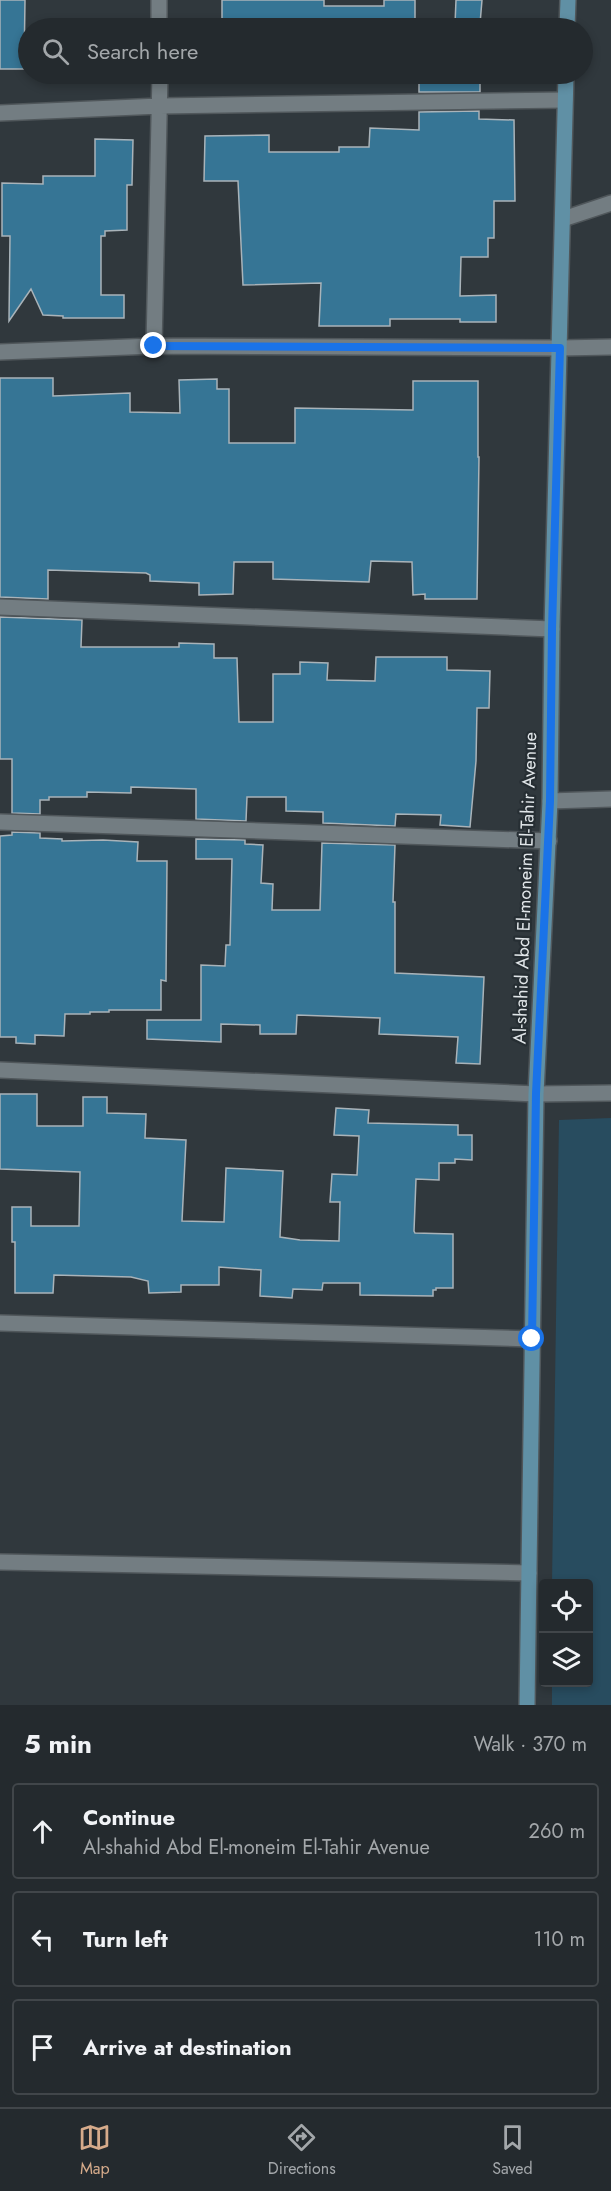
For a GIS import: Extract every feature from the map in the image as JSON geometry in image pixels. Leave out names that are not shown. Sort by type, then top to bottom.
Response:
[{"type":"street","points":[[159,0],[159,18]]},
{"type":"street","points":[[567,18],[568,0]]},
{"type":"street","points":[[154,346],[160,84]]},
{"type":"street","name":"Al-shahid Abd El-moneim El-Tahir Avenue","points":[[527,1705],[536,1094],[549,841],[566,84]]},
{"type":"street","points":[[0,113],[160,106],[565,100]]},
{"type":"street","points":[[563,219],[611,203]]},
{"type":"street","points":[[0,352],[154,346],[611,347]]},
{"type":"street","points":[[0,607],[552,629]]},
{"type":"street","points":[[550,801],[611,799]]},
{"type":"street","points":[[0,822],[549,841]]},
{"type":"street","points":[[0,1070],[536,1094],[611,1093]]},
{"type":"street","points":[[0,1323],[532,1339]]},
{"type":"street","points":[[0,1562],[530,1574]]},
{"type":"shaded area","points":[[611,1118],[611,1705],[552,1705],[552,1687],[593,1687],[593,1579],[552,1579],[559,1120]]},
{"type":"building","points":[[0,0],[25,0],[25,18],[18,18],[18,69],[0,69]]},
{"type":"building","points":[[222,0],[324,0],[324,6],[384,6],[384,0],[415,0],[415,18],[222,18]]},
{"type":"building","points":[[456,0],[482,0],[480,18],[455,18]]},
{"type":"building","points":[[419,84],[480,84],[480,92],[419,92]]},
{"type":"building","points":[[479,111],[479,119],[514,120],[515,201],[494,201],[494,238],[488,238],[488,257],[461,257],[460,296],[496,295],[496,322],[460,322],[460,319],[390,319],[390,326],[319,326],[321,283],[243,285],[238,181],[204,181],[205,136],[269,135],[269,152],[339,152],[339,147],[369,147],[370,128],[419,130],[419,112]]},
{"type":"building","points":[[95,139],[133,140],[132,185],[127,185],[127,230],[105,231],[105,236],[101,236],[101,295],[124,295],[124,318],[63,318],[63,316],[43,315],[31,289],[9,321],[10,236],[2,236],[2,183],[43,184],[43,176],[95,176]]},
{"type":"building","points":[[0,378],[53,378],[53,396],[130,393],[130,412],[180,413],[179,380],[217,379],[217,389],[229,389],[229,443],[295,443],[295,408],[413,410],[413,381],[478,381],[477,599],[425,599],[425,594],[413,595],[412,562],[371,561],[369,582],[273,579],[273,562],[234,562],[233,594],[199,595],[199,583],[150,581],[150,575],[146,573],[48,570],[48,599],[0,597]]},
{"type":"building","points":[[0,617],[82,620],[81,647],[179,647],[179,643],[214,644],[214,658],[237,658],[239,722],[273,722],[273,674],[300,674],[300,662],[328,663],[327,680],[375,681],[376,657],[447,657],[447,670],[490,671],[489,708],[477,708],[476,761],[470,827],[440,825],[441,815],[396,814],[395,826],[323,823],[323,812],[286,811],[286,797],[247,797],[246,821],[196,819],[196,789],[131,787],[131,793],[87,792],[87,797],[49,797],[49,800],[40,800],[40,814],[12,813],[12,759],[0,759]]},
{"type":"building","points":[[12,832],[40,833],[40,838],[62,839],[62,841],[138,842],[137,861],[167,861],[166,981],[161,980],[161,1010],[109,1010],[109,1012],[90,1012],[90,1014],[65,1014],[64,1036],[35,1035],[35,1044],[16,1043],[16,1037],[0,1037],[0,836],[12,835]]},
{"type":"building","points":[[196,839],[245,840],[245,844],[263,845],[261,883],[273,884],[272,910],[320,910],[322,843],[395,845],[393,902],[395,902],[395,973],[484,977],[480,1064],[456,1063],[458,1037],[379,1034],[380,1018],[297,1015],[296,1034],[260,1034],[260,1025],[221,1024],[221,1042],[147,1039],[147,1020],[201,1020],[201,965],[225,966],[226,945],[230,945],[232,859],[196,859]]},
{"type":"building","points":[[0,1094],[37,1094],[37,1126],[83,1126],[83,1097],[107,1097],[107,1113],[146,1114],[145,1138],[186,1140],[182,1221],[224,1222],[226,1168],[283,1171],[280,1237],[300,1240],[339,1241],[340,1202],[330,1202],[332,1174],[357,1175],[359,1136],[334,1135],[336,1108],[369,1110],[368,1123],[458,1125],[458,1135],[472,1135],[472,1160],[455,1159],[455,1163],[439,1163],[439,1180],[416,1179],[414,1231],[415,1233],[453,1234],[453,1288],[436,1288],[433,1290],[433,1296],[360,1295],[360,1283],[323,1283],[322,1290],[293,1289],[292,1298],[260,1296],[261,1270],[219,1267],[219,1285],[181,1285],[181,1292],[149,1293],[148,1281],[131,1277],[54,1275],[53,1293],[15,1293],[12,1207],[31,1207],[31,1226],[79,1226],[80,1172],[0,1169]]},
{"type":"route","points":[[154,346],[560,348],[550,801],[536,1094],[532,1339]]}]
